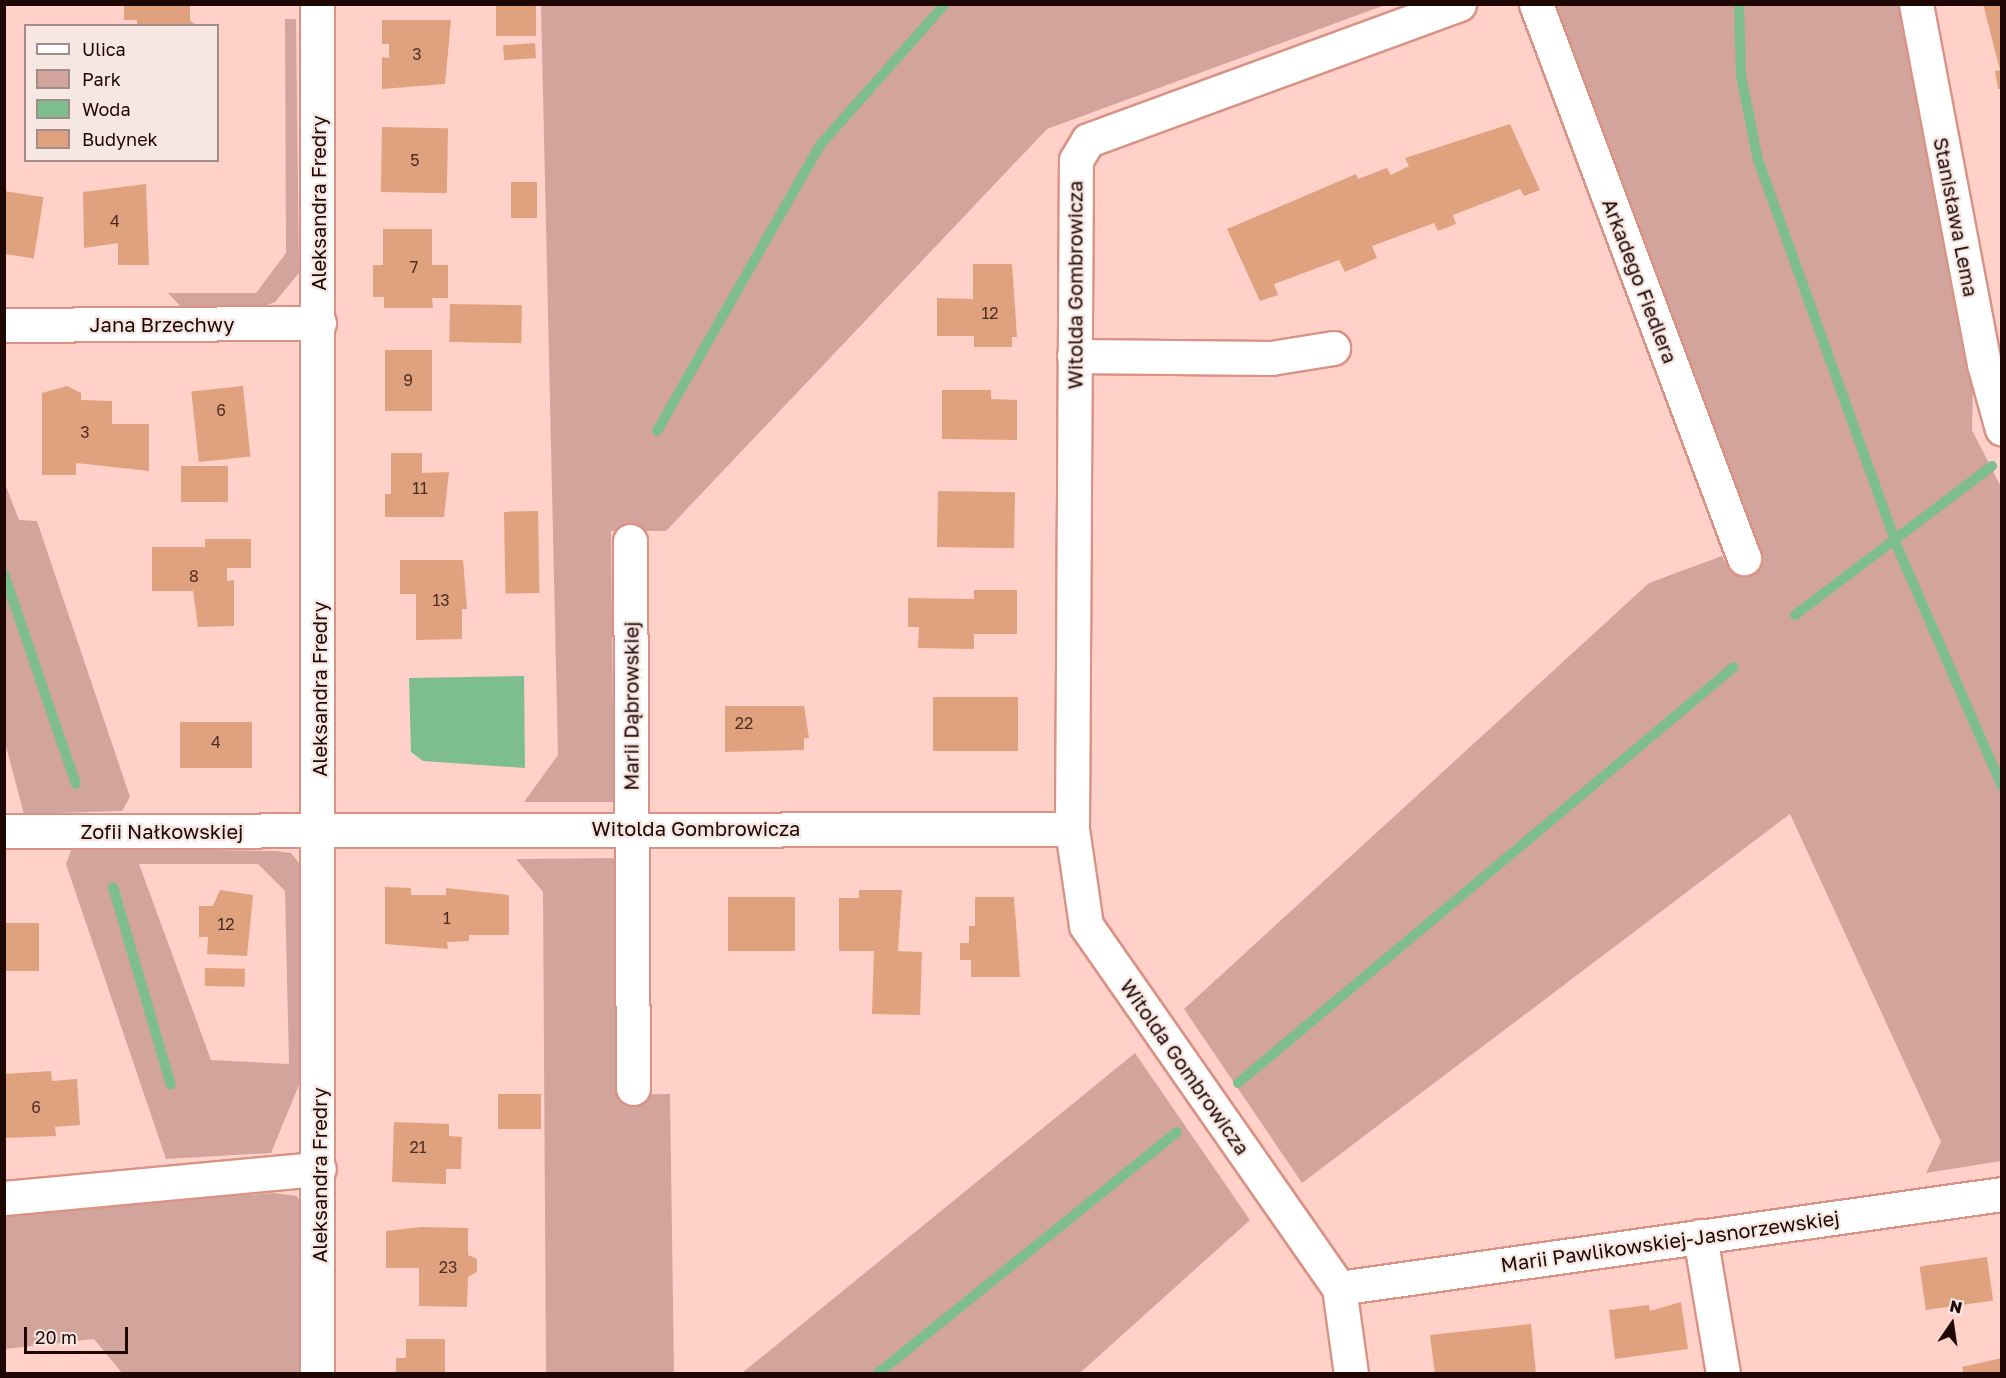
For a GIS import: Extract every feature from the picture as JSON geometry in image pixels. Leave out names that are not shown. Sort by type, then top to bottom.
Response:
[{"type":"street","name":"Aleksandra Fredry","points":[[317,4],[320,832],[320,1169],[317,1374]]},
{"type":"street","name":"Witolda Gombrowicza","points":[[1339,1288],[1086,925],[1072,829],[1076,160],[1088,140],[1459,4]]},
{"type":"street","name":"Arkadego Fiedlera","points":[[1536,4],[1744,558]]},
{"type":"street","name":"Stanisława Lema","points":[[1916,4],[1984,364],[2001,429]]},
{"type":"street","name":"Jana Brzechwy","points":[[4,325],[319,323]]},
{"type":"street","points":[[1074,356],[1271,358],[1333,348]]},
{"type":"street","name":"Marii Dąbrowskiej","points":[[630,541],[633,1088]]},
{"type":"street","name":"Witolda Gombrowicza","points":[[320,832],[632,828],[1072,829]]},
{"type":"street","name":"Zofii Nałkowskiej","points":[[4,831],[320,832]]},
{"type":"street","points":[[4,1198],[320,1169]]},
{"type":"street","name":"Marii Pawlikowskiej-Jasnorzewskiej","points":[[1339,1288],[1700,1236],[1999,1200]]},
{"type":"street","points":[[1700,1236],[1724,1374]]},
{"type":"street","points":[[1339,1288],[1351,1374]]},
{"type":"green space","points":[[541,5],[1385,5],[1047,129],[666,531],[611,531],[614,802],[524,802],[558,755]]},
{"type":"green space","points":[[1559,5],[1899,5],[1973,384],[1972,430],[2001,487],[2001,1161],[1926,1173],[1941,1142],[1790,814],[1302,1183],[1184,1009],[1649,583],[1722,556],[1730,571],[1761,553],[1556,14]]},
{"type":"green space","points":[[285,19],[296,19],[299,273],[275,302],[262,307],[181,307],[168,293],[256,293],[286,253]]},
{"type":"green space","points":[[4,481],[19,520],[37,521],[130,797],[122,811],[24,814],[5,743]]},
{"type":"green space","points":[[72,848],[276,851],[291,853],[300,864],[308,1063],[271,1153],[166,1159],[66,864]],"holes":[[[139,864],[258,864],[285,891],[289,1064],[211,1060]]]},
{"type":"green space","points":[[620,858],[620,1095],[670,1094],[674,1373],[546,1373],[543,892],[516,859]]},
{"type":"green space","points":[[1135,1053],[1250,1220],[1080,1373],[742,1373]]},
{"type":"green space","points":[[274,1193],[297,1196],[306,1211],[301,1373],[122,1373],[94,1339],[5,1349],[5,1212]]},
{"type":"water","points":[[524,676],[525,768],[423,761],[411,752],[409,678]]},
{"type":"building","points":[[124,4],[190,4],[190,21],[195,24],[137,24],[137,20],[124,20]]},
{"type":"building","points":[[1983,4],[2002,4],[2002,89],[1998,89],[1995,71],[2000,70]]},
{"type":"building","points":[[496,5],[536,5],[536,36],[496,36]]},
{"type":"building","points":[[382,20],[451,20],[445,84],[382,89],[382,57],[389,58],[389,44],[382,44]]},
{"type":"building","points":[[535,43],[536,58],[504,60],[503,45]]},
{"type":"building","points":[[1510,124],[1540,190],[1524,196],[1520,189],[1453,215],[1456,224],[1438,231],[1434,223],[1372,246],[1377,258],[1345,272],[1339,260],[1274,284],[1278,295],[1260,301],[1227,229],[1356,174],[1358,179],[1387,168],[1391,175],[1409,166],[1405,158]]},
{"type":"building","points":[[382,127],[448,128],[447,193],[381,192]]},
{"type":"building","points":[[511,182],[537,182],[537,218],[511,218]]},
{"type":"building","points":[[146,184],[149,265],[118,265],[118,243],[84,248],[83,192]]},
{"type":"building","points":[[4,191],[44,197],[34,258],[4,254]]},
{"type":"building","points":[[383,229],[432,229],[432,265],[448,265],[448,298],[432,298],[433,308],[384,308],[384,297],[373,297],[373,265],[383,265]]},
{"type":"building","points":[[973,264],[1012,264],[1017,337],[1012,337],[1012,347],[974,347],[974,336],[937,336],[937,298],[973,299]]},
{"type":"building","points":[[450,304],[522,305],[521,343],[449,342]]},
{"type":"building","points":[[385,350],[432,350],[432,411],[385,411]]},
{"type":"building","points":[[67,386],[81,393],[81,400],[112,401],[112,424],[149,424],[149,471],[76,463],[76,475],[42,475],[42,393]]},
{"type":"building","points":[[243,386],[250,457],[199,462],[191,391]]},
{"type":"building","points":[[942,390],[991,390],[991,399],[1017,400],[1017,440],[942,439]]},
{"type":"building","points":[[391,453],[422,453],[422,473],[449,472],[444,517],[385,517],[385,494],[391,494]]},
{"type":"building","points":[[181,466],[228,466],[228,502],[181,502]]},
{"type":"building","points":[[938,491],[1015,492],[1014,548],[937,547]]},
{"type":"building","points":[[538,511],[539,593],[505,594],[504,512]]},
{"type":"building","points":[[205,539],[251,539],[251,568],[227,568],[227,581],[234,580],[234,626],[198,627],[193,591],[152,591],[152,547],[205,547]]},
{"type":"building","points":[[400,560],[463,560],[467,609],[462,609],[462,639],[416,640],[416,594],[400,594]]},
{"type":"building","points":[[974,590],[1017,590],[1017,634],[974,634],[974,649],[918,648],[919,627],[908,627],[908,598],[974,599]]},
{"type":"building","points":[[933,697],[1018,697],[1018,751],[933,751]]},
{"type":"building","points":[[725,706],[804,706],[809,738],[804,738],[804,750],[725,752]]},
{"type":"building","points":[[180,722],[252,722],[252,768],[180,768]]},
{"type":"building","points":[[385,887],[411,888],[411,895],[446,895],[446,888],[509,895],[509,935],[469,935],[469,941],[447,942],[448,949],[385,944]]},
{"type":"building","points":[[220,890],[253,895],[247,956],[207,954],[208,937],[199,937],[199,906],[213,906]]},
{"type":"building","points":[[859,890],[902,890],[898,951],[922,952],[920,1015],[872,1014],[874,951],[839,951],[839,898],[859,898]]},
{"type":"building","points":[[728,897],[795,897],[795,951],[728,951]]},
{"type":"building","points":[[975,897],[1014,897],[1020,977],[971,977],[971,960],[960,960],[960,943],[969,943],[969,926],[975,926]]},
{"type":"building","points":[[4,923],[39,923],[39,971],[4,971]]},
{"type":"building","points":[[205,968],[245,969],[245,987],[205,986]]},
{"type":"building","points":[[51,1071],[52,1081],[77,1079],[80,1125],[55,1127],[56,1136],[4,1138],[4,1074]]},
{"type":"building","points":[[498,1094],[541,1094],[541,1129],[498,1129]]},
{"type":"building","points":[[394,1122],[449,1124],[449,1136],[462,1137],[461,1169],[446,1169],[446,1184],[392,1182]]},
{"type":"building","points":[[421,1227],[468,1228],[468,1255],[477,1259],[477,1272],[468,1277],[467,1307],[419,1306],[419,1268],[386,1268],[386,1231]]},
{"type":"building","points":[[1987,1257],[1993,1301],[1926,1310],[1920,1266]]},
{"type":"building","points":[[1681,1302],[1688,1349],[1615,1359],[1609,1310],[1649,1305],[1650,1311]]},
{"type":"building","points":[[1531,1324],[1536,1374],[1435,1374],[1430,1335]]},
{"type":"building","points":[[406,1339],[445,1339],[445,1374],[396,1374],[396,1358],[406,1358]]},
{"type":"building","points":[[2002,1358],[2002,1374],[1964,1374],[1962,1367]]},
{"type":"waterway","points":[[657,431],[821,144],[945,4]]},
{"type":"waterway","points":[[1739,4],[1741,76],[1758,160],[1896,544],[2002,787]]},
{"type":"waterway","points":[[1795,615],[1992,466]]},
{"type":"waterway","points":[[4,574],[76,784]]},
{"type":"waterway","points":[[1238,1083],[1734,667]]},
{"type":"waterway","points":[[113,887],[171,1085]]},
{"type":"waterway","points":[[877,1374],[1177,1132]]}]
